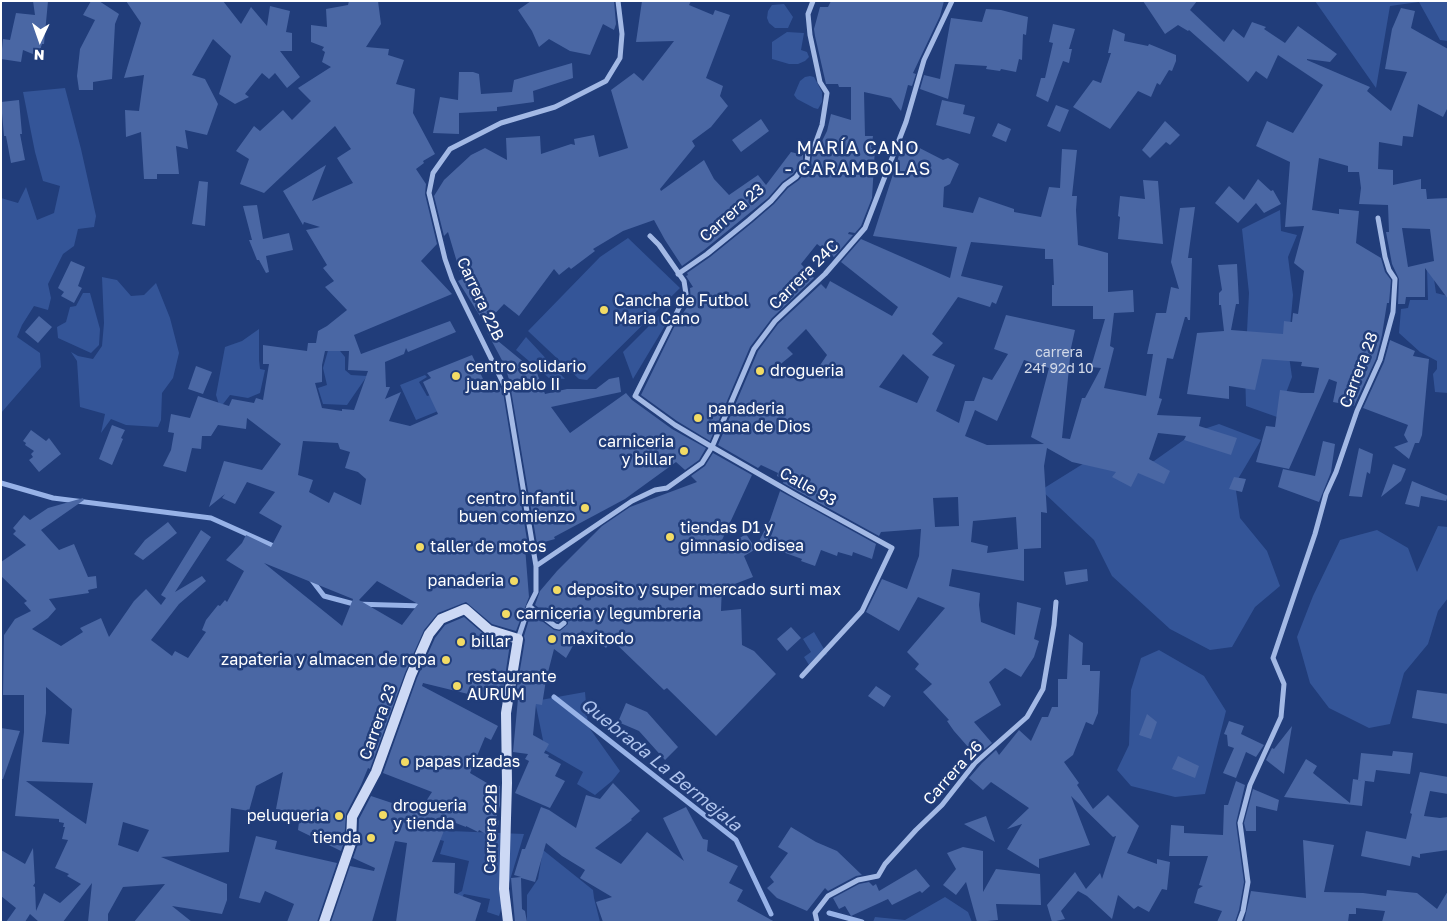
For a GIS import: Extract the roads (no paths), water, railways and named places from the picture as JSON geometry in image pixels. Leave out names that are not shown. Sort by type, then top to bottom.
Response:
[{"type":"street","name":"Carrera 22B","points":[[508,922],[504,889],[507,783],[506,713],[518,639],[529,606],[536,592],[536,566],[507,391],[452,279],[445,259],[429,193],[433,173],[450,149],[501,123],[555,106],[606,81],[620,58],[622,34],[618,1]]},
{"type":"street","name":"Carrera 23","points":[[678,274],[707,254],[757,214],[785,185],[796,177],[807,162],[808,153],[814,147],[822,125],[827,93],[820,82],[810,35],[808,14],[813,1]]},
{"type":"street","name":"Carrera 24C","points":[[536,566],[632,501],[655,490],[667,488],[702,463],[712,447],[754,349],[775,321],[825,274],[865,228],[906,122],[924,60],[952,1]]},
{"type":"street","name":"Carrera 28","points":[[1239,922],[1248,882],[1240,823],[1250,785],[1281,717],[1284,684],[1273,658],[1315,534],[1326,494],[1336,472],[1357,411],[1380,360],[1393,312],[1395,279],[1389,270],[1385,257],[1378,218]]},
{"type":"street","points":[[650,236],[659,245],[684,281],[686,294],[635,396],[675,425],[712,447]]},
{"type":"street","name":"Calle 93","points":[[712,447],[892,548],[862,611],[802,676]]},
{"type":"street","name":"Carrera 26","points":[[817,922],[815,913],[828,896],[858,880],[878,876],[885,864],[942,805],[975,763],[1027,716],[1043,689],[1056,602]]},
{"type":"street","points":[[529,606],[555,626],[559,627],[564,623]]},
{"type":"street","name":"Carrera 23","points":[[324,922],[351,843],[352,817],[376,772],[428,634],[441,620],[465,609],[489,630],[518,639]]},
{"type":"waterway","name":"Quebrada La Bermejala","points":[[1,483],[53,498],[211,518],[278,548]]},
{"type":"waterway","name":"Quebrada La Bermejala","points":[[311,579],[324,596],[354,604],[423,606]]},
{"type":"waterway","name":"Quebrada La Bermejala","points":[[554,697],[736,840],[771,914]]},
{"type":"waterway","name":"Quebrada La Bermejala","points":[[829,913],[862,922]]},
{"type":"place","name":"Cancha de Futbol Maria Cano","points":[[604,310]]},
{"type":"place","name":"drogueria","points":[[760,371]]},
{"type":"place","name":"centro solidario juan pablo II","points":[[456,376]]},
{"type":"place","name":"panaderia mana de Dios","points":[[698,418]]},
{"type":"place","name":"carniceria y billar","points":[[684,451]]},
{"type":"place","name":"centro infantil buen comienzo","points":[[585,508]]},
{"type":"place","name":"tiendas D1 y gimnasio odisea","points":[[670,537]]},
{"type":"place","name":"taller de motos","points":[[420,547]]},
{"type":"place","name":"panaderia","points":[[514,581]]},
{"type":"place","name":"deposito y super mercado surti max","points":[[557,590]]},
{"type":"place","name":"carniceria y legumbreria","points":[[506,614]]},
{"type":"place","name":"maxitodo","points":[[552,639]]},
{"type":"place","name":"billar","points":[[461,642]]},
{"type":"place","name":"zapateria y almacen de ropa","points":[[446,660]]},
{"type":"place","name":"restaurante AURUM","points":[[457,686]]},
{"type":"place","name":"papas rizadas","points":[[405,762]]},
{"type":"place","name":"drogueria y tienda","points":[[383,815]]},
{"type":"place","name":"peluqueria","points":[[339,816]]},
{"type":"place","name":"tienda","points":[[371,838]]},
{"type":"district","name":"MARÍA CANO - CARAMBOLAS","points":[[858,158]]}]
